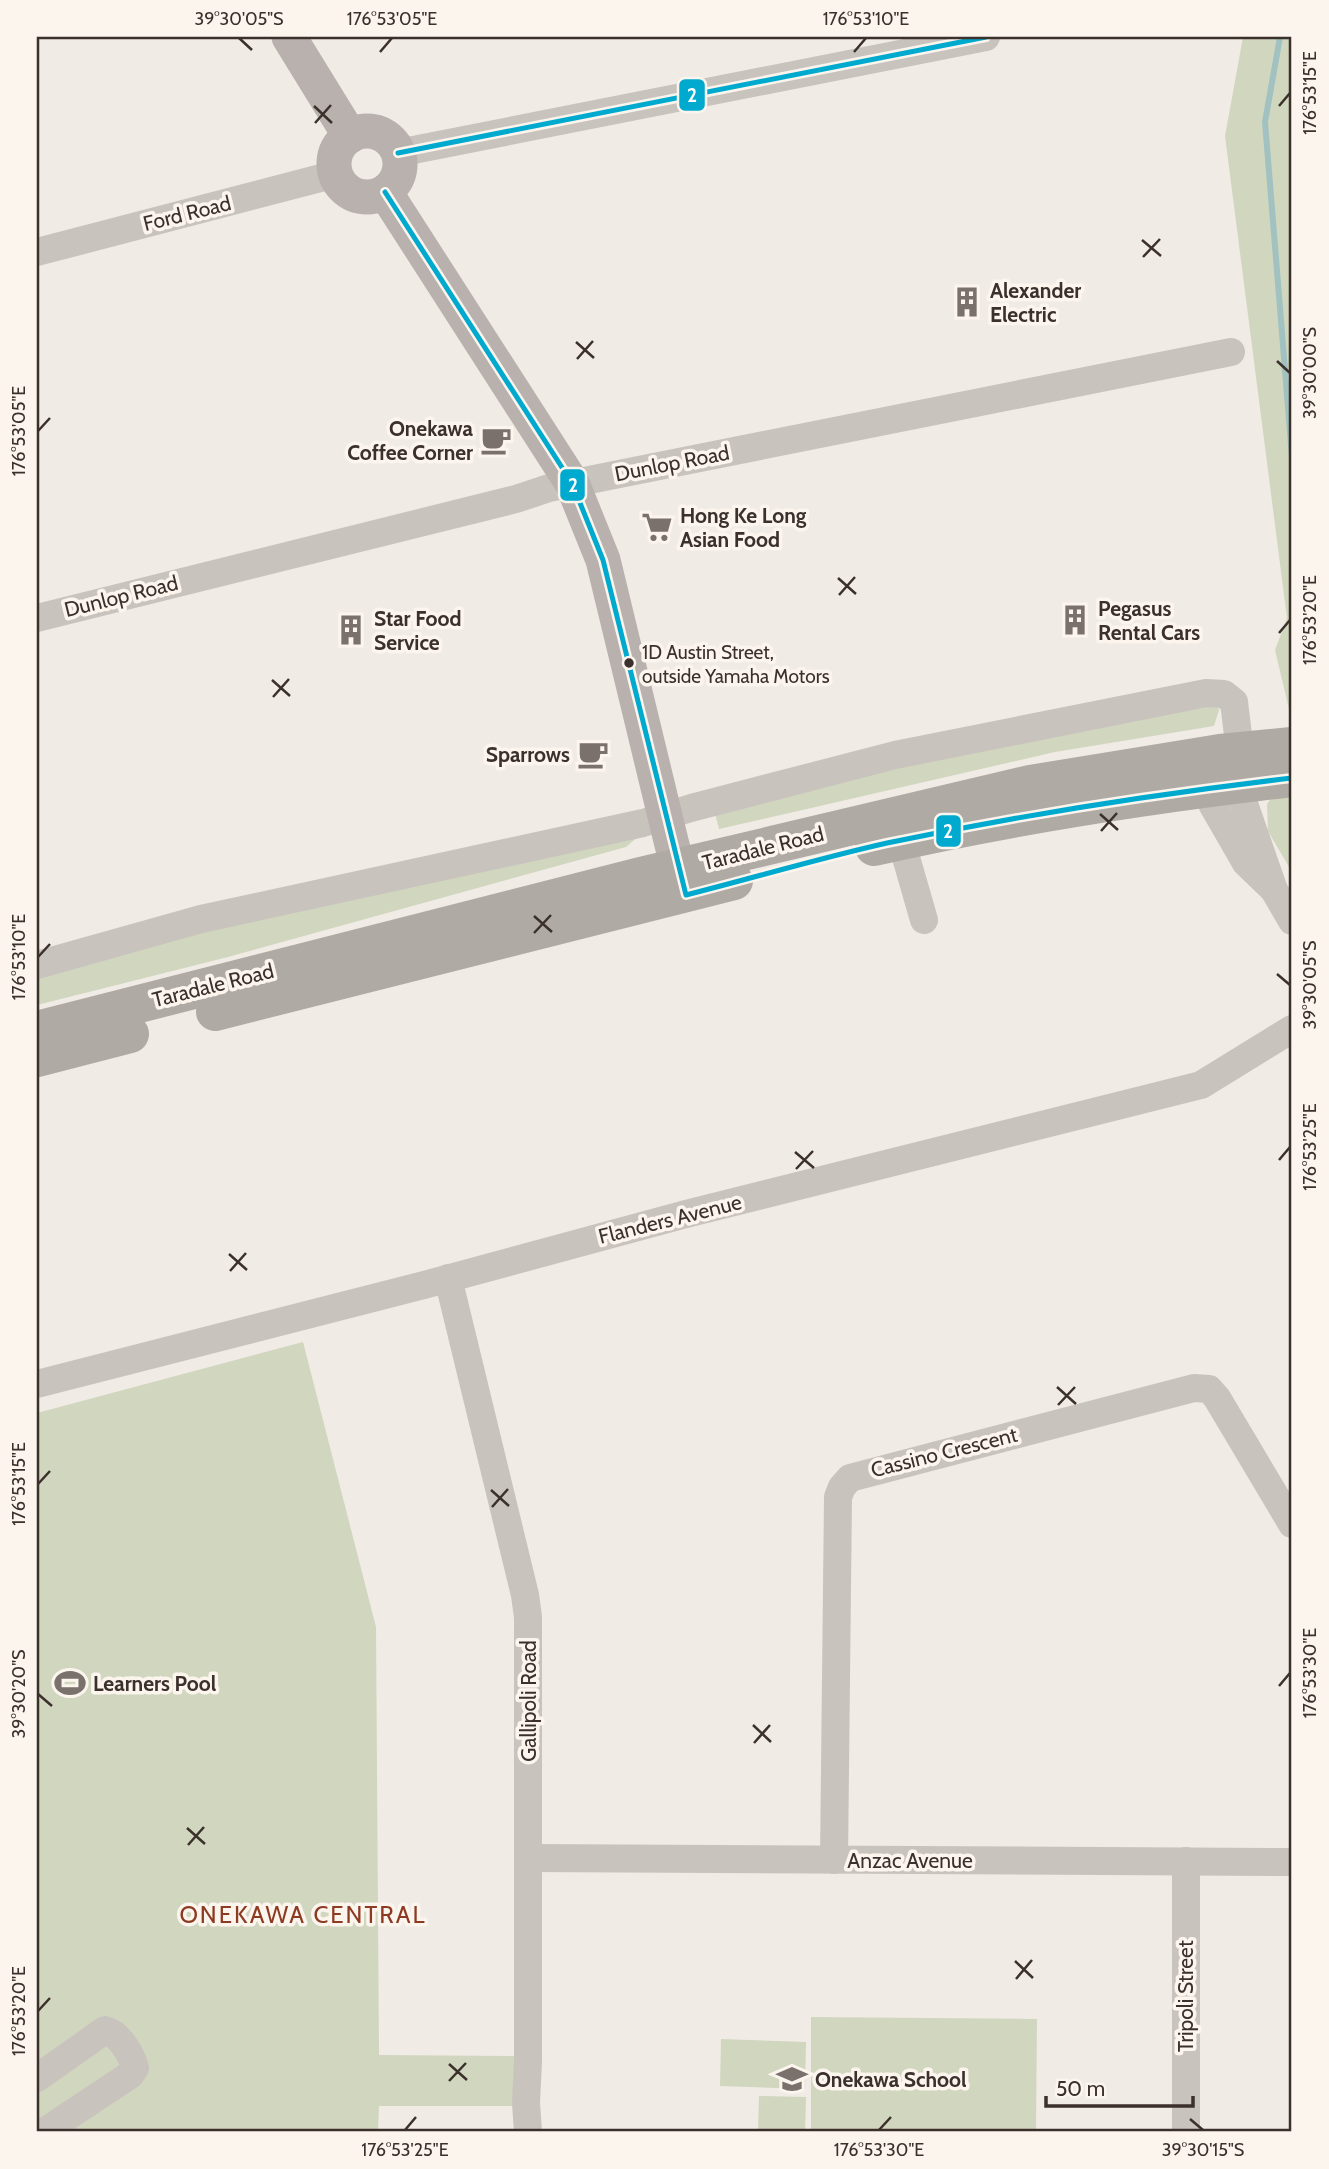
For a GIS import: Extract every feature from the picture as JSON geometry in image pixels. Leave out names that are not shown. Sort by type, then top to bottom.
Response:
[{"type":"highway","name":"Taradale Road","points":[[37,1030],[641,876],[683,882],[806,862],[901,840],[1078,808],[1292,746]]},
{"type":"highway","name":"Taradale Road","points":[[37,1058],[683,882],[1030,784],[1228,763],[1292,778]]},
{"type":"main road","points":[[289,37],[350,136]]},
{"type":"main road","points":[[369,131],[378,133],[387,138],[398,153],[398,174],[385,192],[366,197],[356,195],[341,183],[334,166],[338,149],[350,136],[369,131]]},
{"type":"main road","points":[[385,192],[572,483],[603,560],[683,882]]},
{"type":"street","points":[[398,153],[984,37]]},
{"type":"street","name":"Ford Road","points":[[37,252],[336,174]]},
{"type":"street","name":"Dunlop Road","points":[[37,618],[572,483],[1231,352]]},
{"type":"street","points":[[37,965],[201,919],[643,822],[895,755],[1206,693],[1224,694],[1234,702],[1238,736],[1228,763],[1274,890],[1292,921]]},
{"type":"street","points":[[901,840],[924,920]]},
{"type":"street","name":"Flanders Avenue","points":[[37,1384],[673,1218],[1201,1085],[1292,1029]]},
{"type":"street","name":"Gallipoli Road","points":[[448,1278],[528,1617],[528,2132]]},
{"type":"street","name":"Cassino Crescent","points":[[834,1860],[838,1497],[849,1478],[1211,1382],[1217,1398],[1292,1524]]},
{"type":"street","name":"Anzac Avenue","points":[[528,1858],[1292,1861]]},
{"type":"street","name":"Tripoli Street","points":[[1186,1861],[1186,2132]]},
{"type":"street","points":[[37,2078],[105,2030],[115,2034],[134,2061],[135,2067],[130,2075],[44,2132]]},
{"type":"green space","points":[[1243,37],[1292,37],[1292,709],[1289,709],[1275,650],[1287,618],[1225,136]]},
{"type":"green space","points":[[1216,700],[1219,710],[1214,726],[1055,752],[719,829],[711,797]]},
{"type":"green space","points":[[1292,787],[1292,872],[1268,831],[1267,804],[1278,789]]},
{"type":"green space","points":[[616,824],[640,835],[626,847],[228,957],[37,1005],[37,974]]},
{"type":"green space","points":[[303,1342],[376,1627],[379,2055],[514,2056],[515,2106],[379,2106],[378,2132],[37,2132],[37,1413]]},
{"type":"green space","points":[[811,2017],[1037,2019],[1036,2132],[811,2132]]},
{"type":"green space","points":[[721,2039],[806,2042],[805,2089],[720,2086]]},
{"type":"green space","points":[[759,2096],[806,2097],[805,2132],[758,2132]]},
{"type":"waterway","points":[[1280,37],[1265,122],[1292,457]]},
{"type":"transit line","name":"2","points":[[398,153],[986,37]]},
{"type":"transit line","name":"2","points":[[385,192],[572,483],[603,560],[686,895],[862,849],[988,823],[1292,778]]},
{"type":"place","name":"Alexander Electric","points":[[967,302]]},
{"type":"place","name":"Onekawa Coffee Corner","points":[[496,440]]},
{"type":"place","name":"Hong Ke Long Asian Food","points":[[657,527]]},
{"type":"place","name":"Pegasus Rental Cars","points":[[1075,620]]},
{"type":"place","name":"Star Food Service","points":[[351,630]]},
{"type":"place","name":"1D Austin Street, outside Yamaha Motors","points":[[629,663]]},
{"type":"place","name":"Sparrows","points":[[593,754]]},
{"type":"place","name":"Learners Pool","points":[[70,1683]]},
{"type":"place","name":"Onekawa School","points":[[792,2079]]},
{"type":"district","name":"ONEKAWA CENTRAL","points":[[303,1914]]}]
